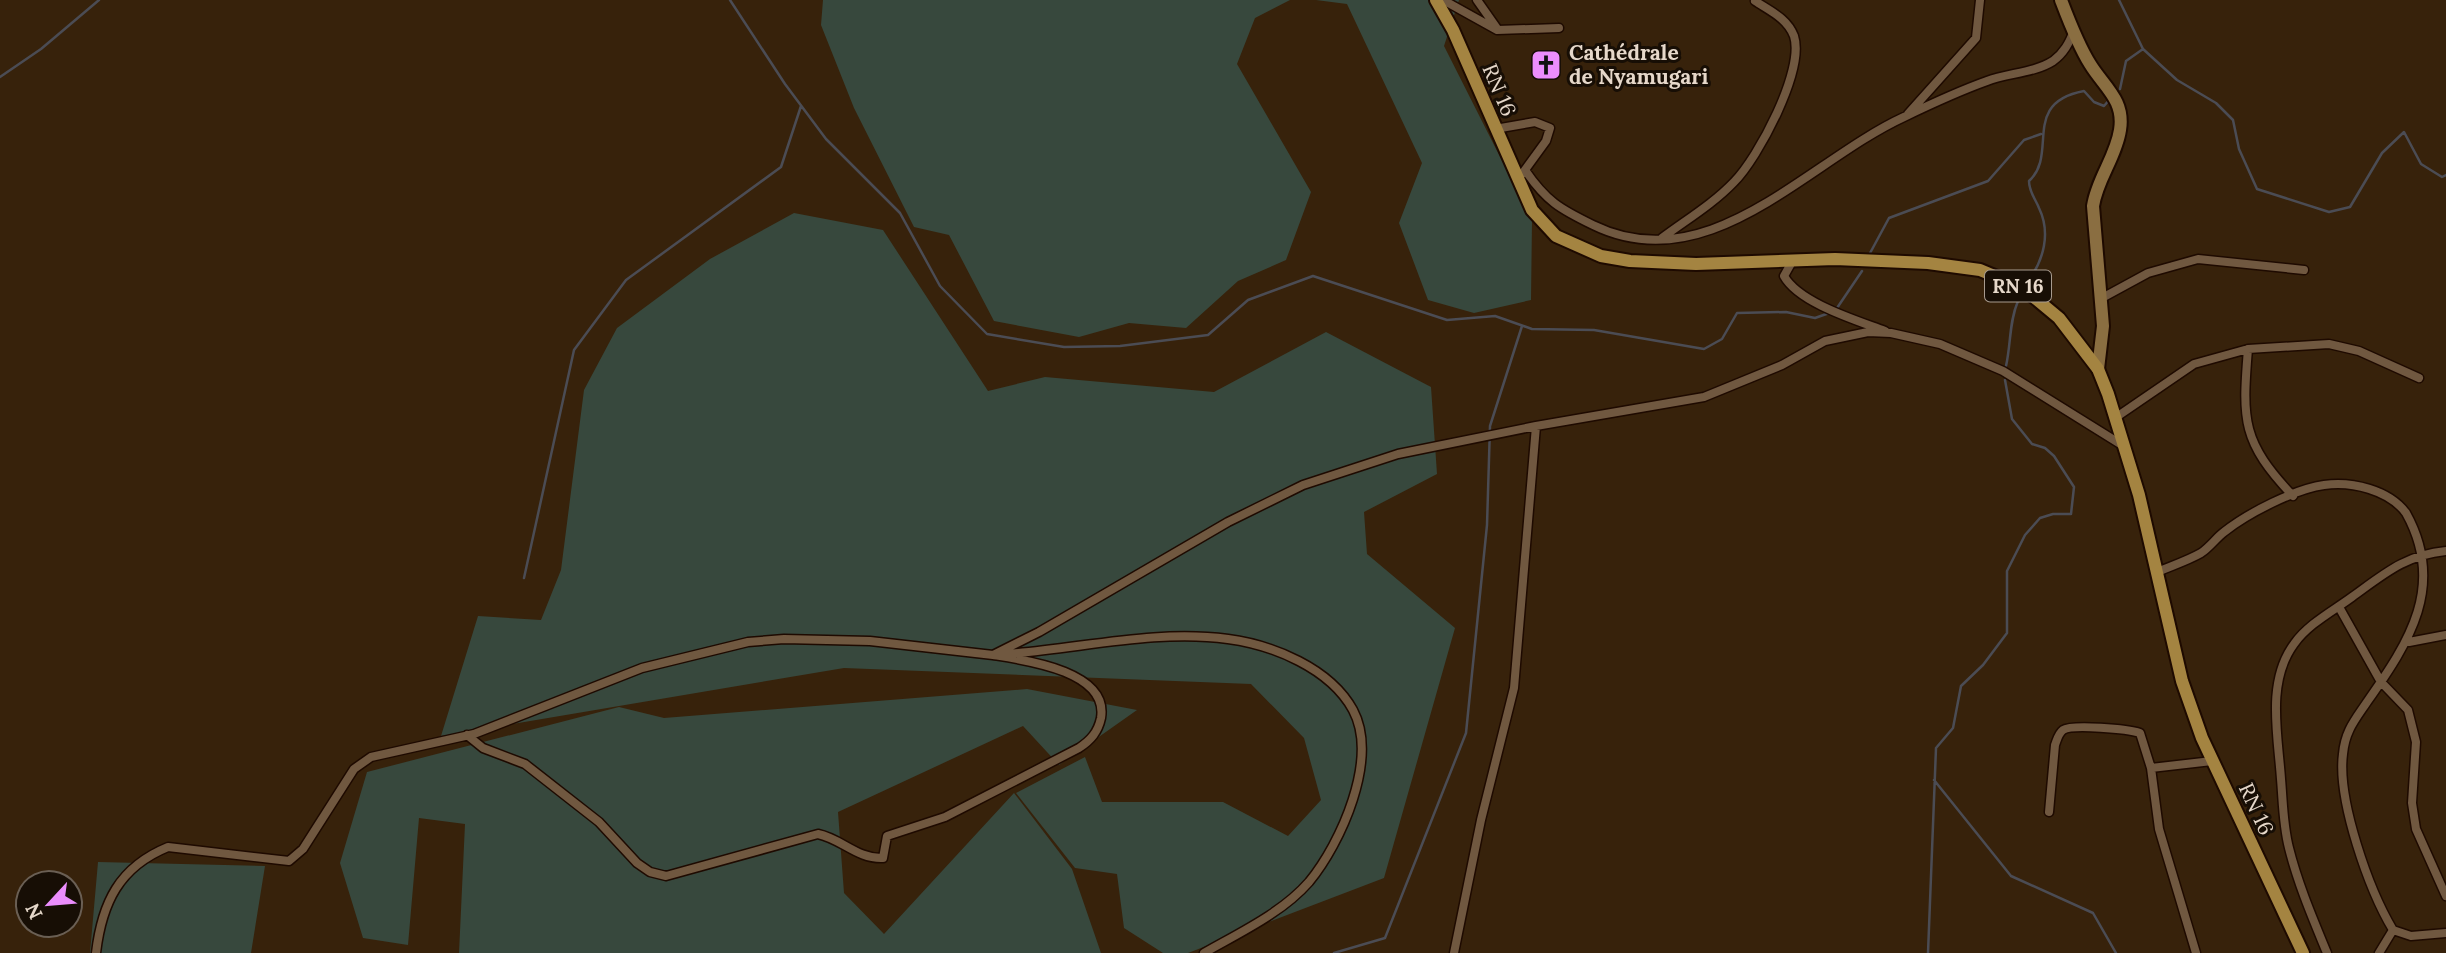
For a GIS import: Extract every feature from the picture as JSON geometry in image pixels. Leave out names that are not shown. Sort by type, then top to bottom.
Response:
[{"type":"main road","name":"RN 16","points":[[1436,0],[1453,30],[1495,129],[1521,175],[1532,210],[1547,229],[1577,247],[1601,256],[1630,261],[1696,264],[1793,260],[1916,263],[1980,270],[2023,288],[2052,311],[2085,349],[2098,369],[2139,495],[2182,681],[2212,761],[2303,953]]},
{"type":"main road","points":[[2061,0],[2089,63],[2110,88],[2120,108],[2120,131],[2095,189],[2093,206],[2102,298],[2102,349],[2098,369]]},
{"type":"street","points":[[1443,0],[1497,30],[1559,28]]},
{"type":"street","points":[[1477,0],[1497,30]]},
{"type":"street","points":[[1906,116],[1976,38],[1980,0]]},
{"type":"street","points":[[1659,240],[1726,191],[1746,169],[1791,78],[1796,47],[1793,35],[1784,21],[1755,1]]},
{"type":"street","points":[[1495,129],[1535,122],[1550,128],[1546,141],[1521,175],[1556,207],[1606,231],[1659,240],[1696,236],[1730,223],[1906,116],[1988,81],[2050,63],[2066,50],[2074,31]]},
{"type":"street","points":[[2102,298],[2148,273],[2198,259],[2304,270]]},
{"type":"street","points":[[1793,260],[1784,276],[1791,288],[1844,316],[1891,333],[1940,344],[2003,370],[2122,444]]},
{"type":"street","points":[[993,655],[1039,632],[1277,496],[1398,454],[1536,426],[1704,397],[1782,365],[1825,341],[1868,332],[1891,333]]},
{"type":"street","points":[[2115,418],[2194,364],[2224,353],[2248,349],[2329,344],[2359,351],[2419,378]]},
{"type":"street","points":[[2248,349],[2244,401],[2249,433],[2257,453],[2293,496]]},
{"type":"street","points":[[1454,953],[1480,820],[1514,688],[1536,426]]},
{"type":"street","points":[[2157,572],[2194,557],[2250,515],[2323,485],[2353,485],[2382,493],[2403,509],[2429,553],[2425,609],[2409,642],[2348,729],[2342,756],[2349,808],[2361,859],[2377,903],[2393,930],[2411,936],[2446,933]]},
{"type":"street","points":[[2328,953],[2288,847],[2283,819],[2276,718],[2277,689],[2283,664],[2293,644],[2407,558],[2446,551]]},
{"type":"street","points":[[2339,607],[2381,682],[2409,715],[2416,743],[2412,803],[2416,829],[2446,896]]},
{"type":"street","points":[[2409,642],[2446,635]]},
{"type":"street","points":[[96,953],[100,921],[116,885],[150,854],[168,847],[289,861],[303,849],[361,762],[467,735],[551,706],[642,668],[748,642],[785,639],[870,640],[1040,663],[1075,676],[1097,694],[1102,706],[1099,726],[1091,740],[946,817],[887,836],[883,858],[867,859],[830,836],[818,834],[666,876],[650,872],[637,863],[599,822],[525,764],[483,748],[467,735]]},
{"type":"street","points":[[993,655],[1142,639],[1228,639],[1297,659],[1324,678],[1354,711],[1361,746],[1356,792],[1330,850],[1308,883],[1282,904],[1204,953]]},
{"type":"street","points":[[2049,812],[2055,745],[2059,735],[2069,727],[2129,729],[2140,733],[2151,768],[2159,829],[2196,953]]},
{"type":"street","points":[[2151,768],[2212,761]]},
{"type":"street","points":[[2379,953],[2393,930]]},
{"type":"green space","points":[[823,0],[1290,0],[1255,18],[1237,64],[1311,192],[1286,260],[1238,281],[1186,328],[1129,323],[1079,337],[994,321],[949,235],[914,227],[854,108],[821,25]]},
{"type":"green space","points":[[1316,0],[1459,0],[1444,46],[1532,220],[1531,300],[1474,313],[1428,300],[1399,223],[1422,163],[1347,4]]},
{"type":"green space","points":[[794,213],[883,230],[988,391],[1045,377],[1214,392],[1326,332],[1431,387],[1437,474],[1364,512],[1367,554],[1455,628],[1384,878],[1188,953],[1163,953],[1124,928],[1117,874],[1075,868],[1016,793],[1085,757],[1102,802],[1223,802],[1288,836],[1321,800],[1304,738],[1251,684],[844,668],[441,736],[478,616],[541,620],[561,570],[584,390],[617,328],[710,259]]},
{"type":"green space","points":[[1027,689],[1137,710],[1059,765],[1023,726],[838,812],[844,893],[884,934],[1014,793],[1072,869],[1101,953],[459,953],[465,824],[419,818],[408,945],[363,938],[340,863],[367,772],[619,707],[664,718]]},
{"type":"green space","points":[[98,862],[265,866],[251,953],[90,953]]},
{"type":"waterway","points":[[0,77],[41,49],[99,0]]},
{"type":"waterway","points":[[730,0],[785,84],[826,139],[900,213],[940,286],[987,334],[1064,347],[1120,346],[1208,335],[1248,300],[1313,276],[1447,320],[1495,316],[1532,329],[1594,330],[1704,349],[1722,339],[1737,313],[1786,312],[1815,318],[1835,311],[1862,271]]},
{"type":"waterway","points":[[2119,0],[2143,49]]},
{"type":"waterway","points":[[2120,89],[2126,61],[2143,49],[2177,80],[2216,103],[2233,120],[2239,149],[2257,189],[2329,212],[2350,207],[2382,153],[2404,132],[2421,164],[2442,177],[2446,175]]},
{"type":"waterway","points":[[2027,283],[2038,265],[2044,246],[2043,217],[2031,192],[2029,181],[2037,170],[2041,157],[2046,118],[2053,106],[2064,97],[2084,91],[2094,102],[2104,106],[2110,99]]},
{"type":"waterway","points":[[524,578],[574,350],[626,280],[781,167],[801,106]]},
{"type":"waterway","points":[[1869,255],[1889,218],[1988,181],[2024,140],[2041,134]]},
{"type":"waterway","points":[[2006,366],[2018,301]]},
{"type":"waterway","points":[[1334,953],[1385,938],[1466,733],[1487,525],[1490,426],[1522,326]]},
{"type":"waterway","points":[[1928,953],[1936,748],[1953,728],[1961,686],[1983,665],[2007,633],[2007,571],[2025,535],[2040,518],[2053,514],[2071,514],[2074,487],[2054,456],[2045,448],[2032,444],[2012,419],[2005,380]]},
{"type":"waterway","points":[[1934,780],[2011,876],[2093,913],[2116,953]]},
{"type":"place","name":"Cathédrale de Nyamugari","points":[[1546,65]]}]
